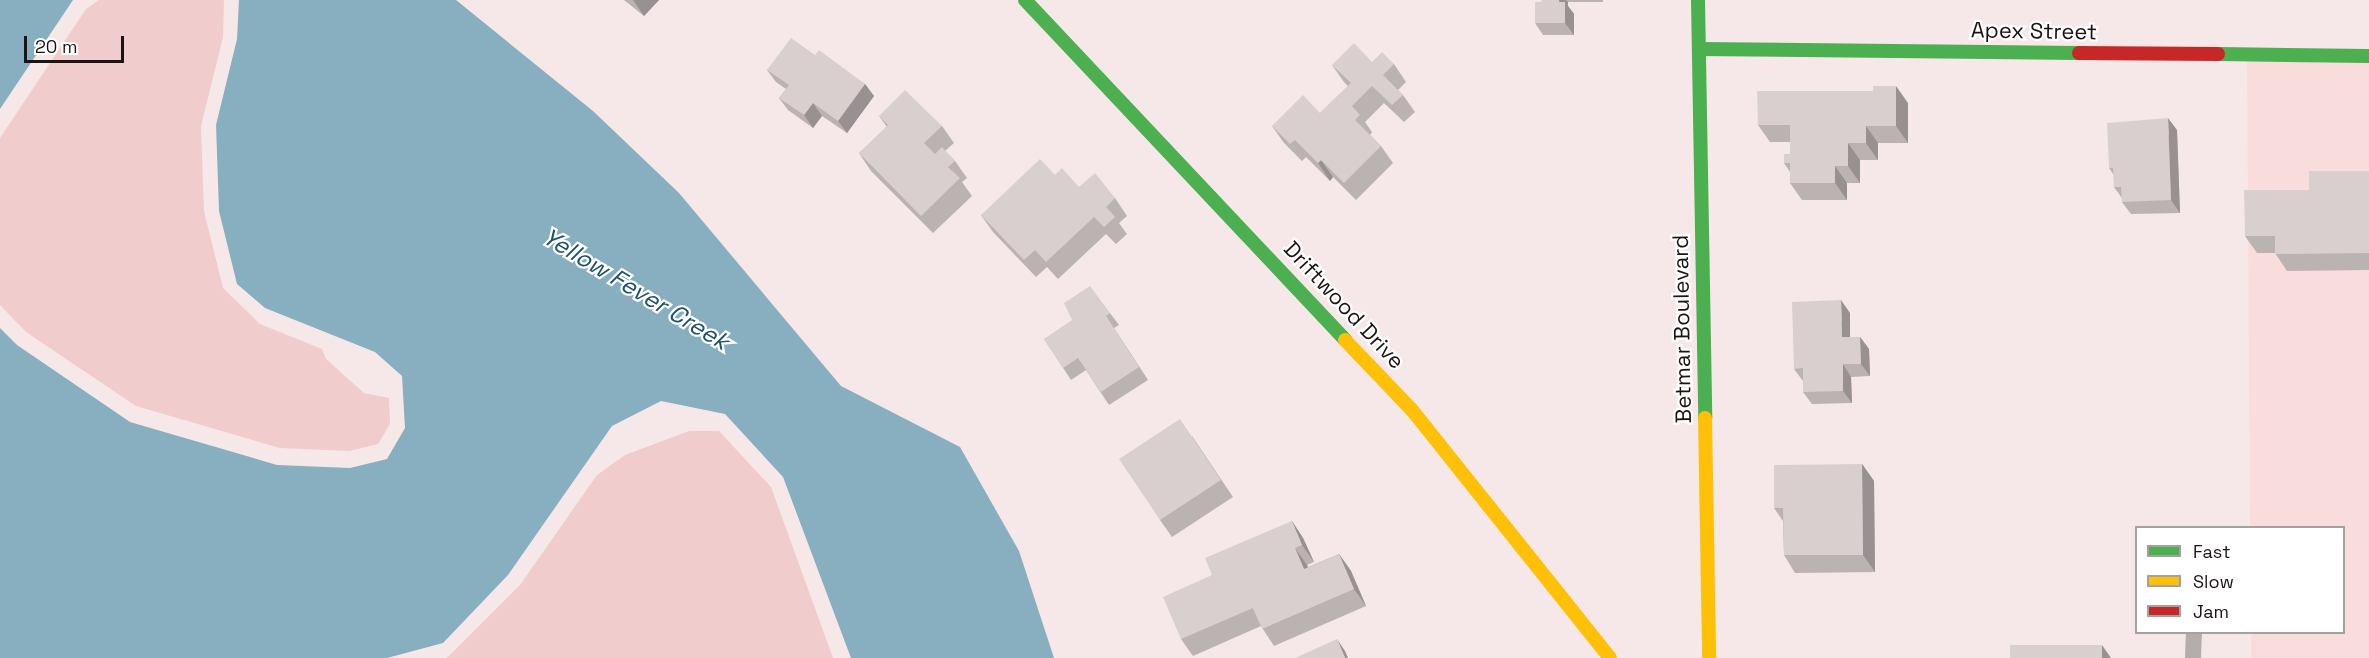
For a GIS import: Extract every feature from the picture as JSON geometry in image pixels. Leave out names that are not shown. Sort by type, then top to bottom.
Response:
[{"type":"street","name":"Driftwood Drive","points":[[1025,0],[1412,410],[1610,658]]},
{"type":"street","name":"Betmar Boulevard","points":[[1698,0],[1709,658]]},
{"type":"street","name":"Apex Street","points":[[1699,49],[2369,56]]},
{"type":"lane","points":[[2193,658],[2194,634]]},
{"type":"shaded area","points":[[99,0],[224,0],[223,37],[201,126],[204,211],[223,288],[260,324],[322,349],[326,359],[364,393],[389,398],[390,424],[378,444],[349,451],[280,448],[136,406],[26,332],[0,305],[0,138],[86,9]]},
{"type":"shaded area","points":[[2247,49],[2369,50],[2369,658],[2251,658],[2251,634],[2345,634],[2345,526],[2250,526]]},
{"type":"shaded area","points":[[689,431],[719,431],[771,487],[833,658],[447,658],[520,585],[597,475],[625,455]]},
{"type":"water","points":[[0,0],[73,0],[0,109]]},
{"type":"water","name":"Yellow Fever Creek","points":[[239,0],[456,0],[593,111],[679,193],[841,386],[960,447],[1019,551],[1054,658],[851,658],[783,477],[725,414],[661,401],[612,426],[508,575],[443,643],[387,658],[0,658],[0,328],[17,345],[130,422],[277,465],[350,468],[387,459],[405,428],[402,376],[375,352],[265,308],[237,284],[219,211],[216,125],[237,39]]},
{"type":"building","points":[[1542,0],[1565,2],[1565,23],[1535,23],[1535,2],[1542,2]]},
{"type":"building","points":[[791,38],[815,55],[819,50],[865,84],[838,121],[813,103],[804,115],[779,98],[789,85],[767,70]]},
{"type":"building","points":[[1354,43],[1372,62],[1382,52],[1394,64],[1383,75],[1403,95],[1392,105],[1372,86],[1352,106],[1360,115],[1355,120],[1381,146],[1344,183],[1321,160],[1318,163],[1295,140],[1290,144],[1272,126],[1303,95],[1320,113],[1351,83],[1332,65]]},
{"type":"building","points":[[1873,86],[1896,86],[1896,126],[1866,126],[1866,143],[1848,143],[1848,166],[1835,166],[1835,183],[1790,183],[1790,163],[1784,163],[1784,154],[1790,154],[1790,125],[1758,125],[1757,91],[1873,91]]},
{"type":"building","points":[[905,90],[942,126],[924,143],[935,154],[942,147],[955,161],[948,167],[960,178],[921,216],[859,153],[888,125],[879,116]]},
{"type":"building","points":[[2168,118],[2171,200],[2122,202],[2121,187],[2114,187],[2113,168],[2109,168],[2107,123]]},
{"type":"building","points":[[1040,159],[1055,175],[1062,168],[1079,187],[1095,173],[1115,198],[1106,207],[1115,217],[1104,227],[1094,217],[1046,262],[1035,250],[1024,260],[981,215]]},
{"type":"building","points":[[2309,171],[2369,171],[2369,253],[2275,254],[2275,236],[2245,236],[2244,190],[2309,190]]},
{"type":"building","points":[[1090,286],[1110,313],[1106,316],[1139,367],[1101,392],[1078,358],[1063,368],[1044,339],[1072,320],[1064,303]]},
{"type":"building","points":[[1841,300],[1842,337],[1860,337],[1861,364],[1843,364],[1843,391],[1803,392],[1803,368],[1794,369],[1792,302]]},
{"type":"building","points":[[1180,419],[1221,480],[1160,520],[1119,459]]},
{"type":"building","points":[[1862,464],[1863,555],[1784,555],[1783,508],[1774,508],[1774,465]]},
{"type":"building","points":[[1292,521],[1302,545],[1295,548],[1304,569],[1339,554],[1354,589],[1262,629],[1253,608],[1181,639],[1163,597],[1212,575],[1205,558]]},
{"type":"building","points":[[1337,639],[1345,658],[1295,658]]},
{"type":"building","points":[[2010,645],[2102,645],[2102,658],[2010,658]]},
{"type":"traffic: fast","points":[[1025,0],[1345,340]]},
{"type":"traffic: fast","points":[[1698,0],[1705,418]]},
{"type":"traffic: fast","points":[[1699,49],[2079,53]]},
{"type":"traffic: fast","points":[[2218,54],[2369,56]]},
{"type":"traffic: slow","points":[[1345,340],[1412,410],[1610,658]]},
{"type":"traffic: slow","points":[[1705,418],[1709,658]]},
{"type":"traffic: jam","points":[[2079,53],[2218,54]]}]
